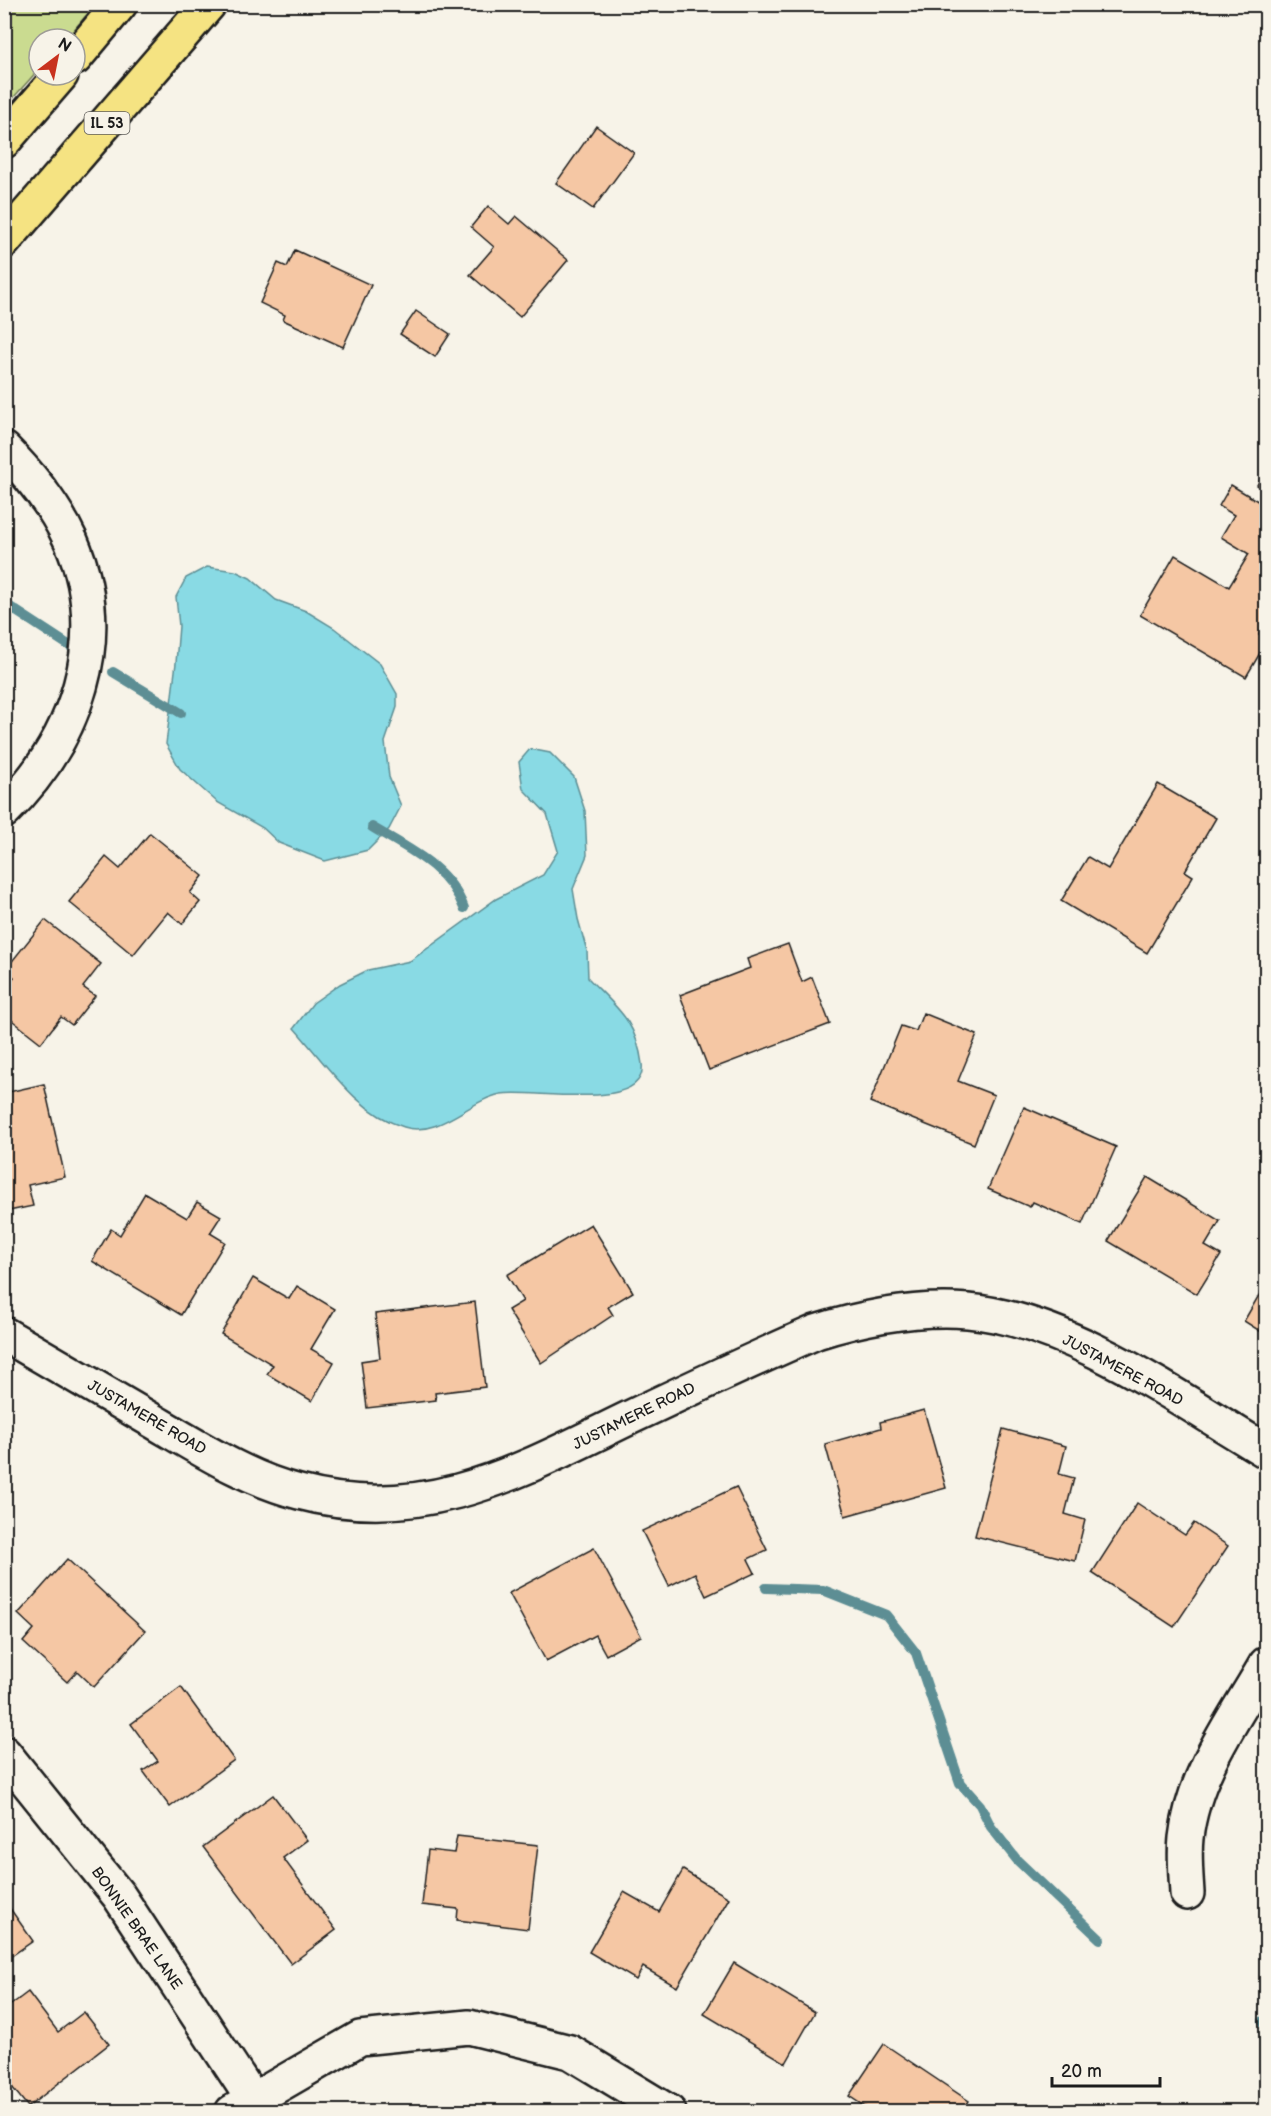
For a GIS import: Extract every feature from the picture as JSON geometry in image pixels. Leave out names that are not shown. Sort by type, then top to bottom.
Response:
[{"type":"main road","points":[[87,44],[120,4]]},
{"type":"main road","name":"IL 53","points":[[4,241],[209,4]]},
{"type":"main road","points":[[4,141],[51,87]]},
{"type":"street","points":[[4,449],[40,489],[70,541],[81,575],[88,623],[83,677],[69,722],[43,767],[4,811]]},
{"type":"street","name":"JUSTAMERE ROAD","points":[[4,1334],[188,1442],[250,1475],[300,1493],[361,1502],[418,1501],[469,1490],[531,1465],[816,1332],[857,1320],[928,1311],[968,1311],[1005,1317],[1069,1339],[1132,1371],[1266,1451]]},
{"type":"street","points":[[1187,1893],[1186,1839],[1192,1804],[1207,1766],[1266,1664]]},
{"type":"street","name":"BONNIE BRAE LANE","points":[[4,1753],[119,1896],[247,2107]]},
{"type":"street","points":[[247,2107],[360,2038],[469,2027],[570,2052],[669,2112]]},
{"type":"green space","points":[[5,4],[95,5],[76,27],[27,27],[27,82],[5,107]]},
{"type":"water","points":[[207,567],[235,571],[250,578],[276,600],[306,611],[334,628],[380,664],[397,694],[397,707],[385,742],[389,777],[401,806],[389,829],[368,850],[325,861],[279,843],[263,828],[217,802],[180,769],[166,744],[179,626],[176,597],[186,578]]},
{"type":"water","points":[[530,749],[550,753],[574,777],[585,811],[587,855],[573,889],[587,951],[588,978],[630,1025],[642,1064],[639,1079],[627,1089],[608,1094],[585,1096],[501,1094],[477,1103],[442,1123],[417,1129],[404,1127],[371,1111],[357,1099],[343,1086],[294,1028],[313,1003],[340,984],[368,970],[410,961],[496,899],[543,875],[558,851],[547,814],[523,789],[519,762]]},
{"type":"building","points":[[596,126],[634,153],[593,209],[556,183]]},
{"type":"building","points":[[488,206],[509,224],[516,216],[568,260],[520,317],[470,275],[494,247],[471,227]]},
{"type":"building","points":[[295,250],[371,285],[343,347],[283,320],[285,315],[260,303],[278,263],[287,267]]},
{"type":"building","points":[[416,311],[450,334],[435,357],[400,334]]},
{"type":"building","points":[[1266,468],[1266,490],[1257,485]]},
{"type":"building","points":[[1231,485],[1266,506],[1266,621],[1259,634],[1266,638],[1266,643],[1246,677],[1140,615],[1175,555],[1229,587],[1249,554],[1221,537],[1234,515],[1219,506]]},
{"type":"building","points":[[1158,784],[1216,818],[1185,871],[1193,876],[1147,953],[1061,901],[1088,857],[1108,869]]},
{"type":"building","points":[[150,833],[203,876],[190,893],[200,902],[182,924],[168,912],[133,955],[69,902],[106,857],[120,869]]},
{"type":"building","points":[[45,920],[101,964],[83,987],[95,996],[72,1025],[61,1017],[41,1043],[4,1014],[4,989],[14,977],[5,970]]},
{"type":"building","points":[[788,944],[802,982],[812,977],[830,1024],[709,1070],[680,995],[750,968],[747,959]]},
{"type":"building","points":[[923,1013],[977,1035],[958,1081],[994,1095],[974,1144],[870,1102],[901,1026],[916,1031]]},
{"type":"building","points":[[44,1084],[65,1177],[28,1185],[33,1206],[4,1212],[4,1093]]},
{"type":"building","points":[[1024,1107],[1116,1147],[1082,1224],[1033,1202],[1030,1207],[988,1189]]},
{"type":"building","points":[[1147,1177],[1220,1221],[1205,1246],[1221,1255],[1197,1294],[1108,1241]]},
{"type":"building","points":[[145,1193],[187,1218],[197,1202],[221,1216],[210,1233],[225,1242],[181,1315],[92,1261],[111,1229],[120,1235]]},
{"type":"building","points":[[591,1224],[633,1292],[608,1307],[613,1315],[541,1363],[508,1310],[523,1301],[507,1275]]},
{"type":"building","points":[[253,1278],[289,1299],[297,1286],[335,1309],[311,1349],[334,1362],[312,1401],[267,1374],[273,1365],[221,1334]]},
{"type":"building","points":[[1266,1283],[1266,1335],[1244,1321]]},
{"type":"building","points":[[475,1302],[485,1387],[435,1393],[436,1400],[367,1408],[361,1361],[380,1358],[375,1314]]},
{"type":"building","points":[[924,1410],[946,1488],[845,1516],[825,1444],[881,1428],[880,1422]]},
{"type":"building","points":[[1003,1429],[1066,1446],[1059,1474],[1074,1478],[1065,1514],[1085,1520],[1075,1561],[975,1536]]},
{"type":"building","points":[[736,1487],[767,1550],[748,1559],[755,1573],[706,1596],[695,1573],[669,1586],[642,1531]]},
{"type":"building","points":[[1137,1503],[1185,1535],[1194,1523],[1228,1546],[1174,1627],[1092,1573]]},
{"type":"building","points":[[594,1548],[641,1636],[606,1655],[595,1635],[546,1661],[509,1593]]},
{"type":"building","points":[[67,1559],[145,1631],[94,1687],[77,1671],[67,1682],[23,1642],[34,1629],[18,1614]]},
{"type":"building","points":[[181,1687],[234,1760],[170,1807],[143,1771],[158,1761],[131,1724]]},
{"type":"building","points":[[273,1795],[307,1840],[283,1858],[336,1930],[291,1964],[203,1847]]},
{"type":"building","points":[[457,1836],[538,1845],[528,1929],[457,1920],[458,1909],[422,1905],[428,1850],[454,1853]]},
{"type":"building","points":[[683,1870],[729,1898],[677,1987],[643,1967],[636,1980],[589,1952],[624,1892],[659,1912]]},
{"type":"building","points":[[4,1900],[33,1941],[4,1961]]},
{"type":"building","points":[[734,1963],[815,2012],[786,2063],[704,2014]]},
{"type":"building","points":[[28,1992],[58,2032],[84,2012],[109,2044],[28,2107],[4,2077],[4,2010]]},
{"type":"building","points":[[884,2044],[969,2101],[962,2112],[873,2112],[849,2096]]},
{"type":"waterway","points":[[4,603],[73,648]]},
{"type":"waterway","points":[[113,672],[181,713]]},
{"type":"waterway","points":[[372,827],[426,860],[448,881],[464,908]]},
{"type":"waterway","points":[[766,1588],[823,1590],[886,1615],[916,1653],[960,1783],[980,1805],[991,1827],[1017,1860],[1100,1939]]},
{"type":"waterway","points":[[1263,2021],[1266,2030]]}]
